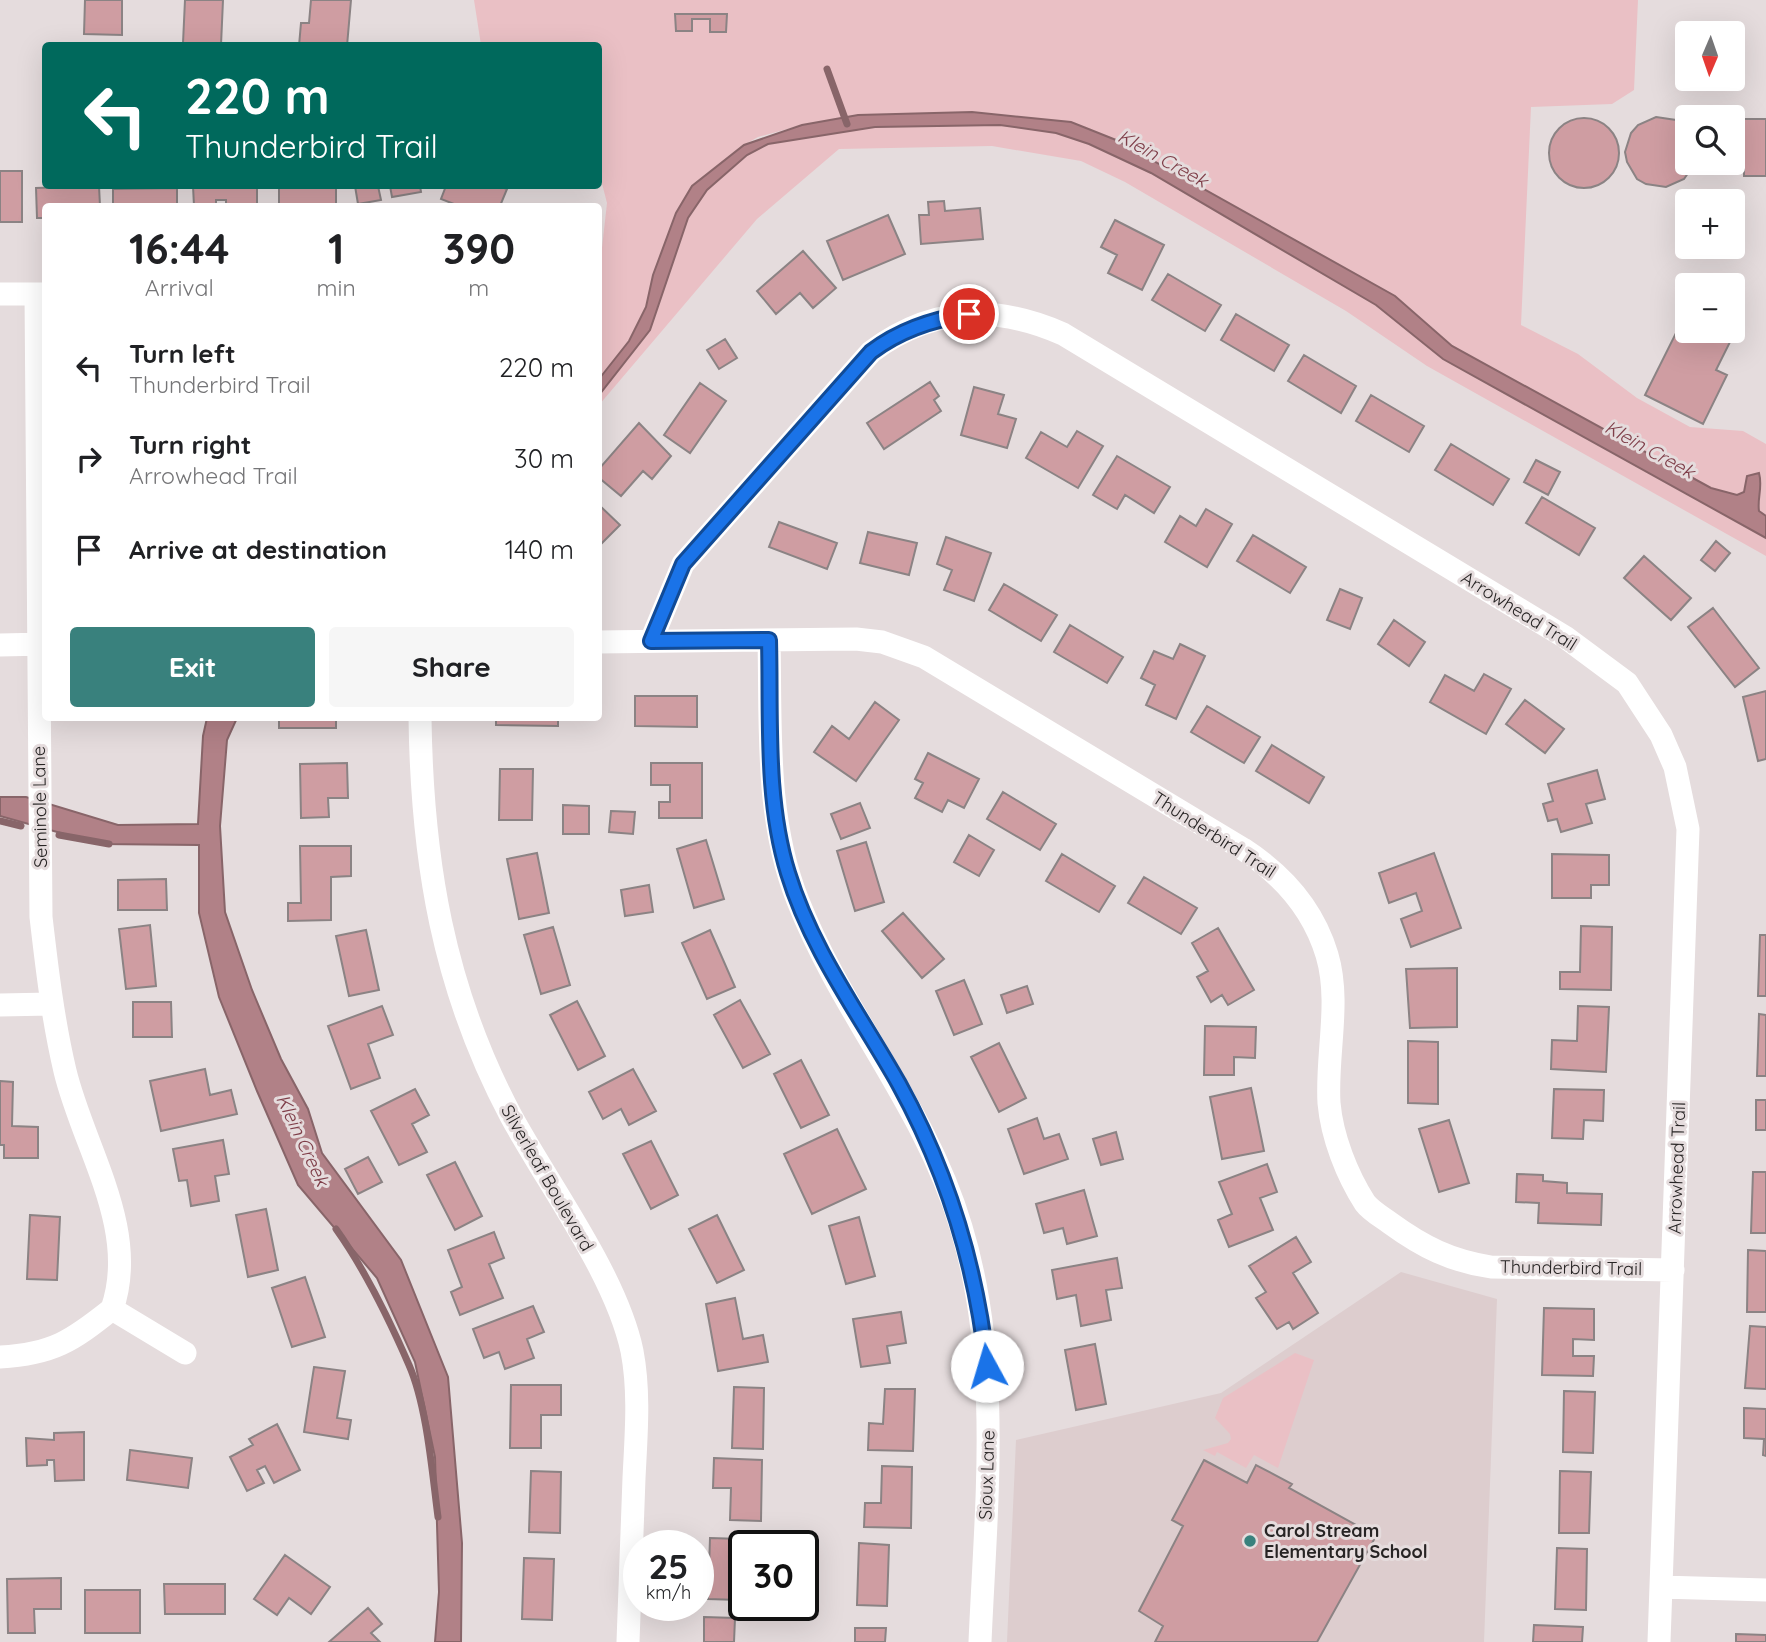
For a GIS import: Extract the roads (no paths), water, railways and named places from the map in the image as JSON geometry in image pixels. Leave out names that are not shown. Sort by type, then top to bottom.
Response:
[{"type":"street","points":[[0,294],[41,294]]},
{"type":"street","name":"Seminole Lane","points":[[41,294],[41,917],[51,1004],[80,1124],[114,1219],[120,1276],[113,1309]]},
{"type":"street","name":"Arrowhead Trail","points":[[651,641],[683,564],[871,352],[886,341],[940,318],[969,314],[1018,317],[1063,334],[1553,630],[1628,683],[1661,735],[1675,767],[1684,799],[1688,829],[1659,1642]]},
{"type":"street","name":"Thunderbird Trail","points":[[602,642],[856,639],[906,648],[1243,849],[1290,885],[1320,934],[1329,965],[1332,989],[1329,1105],[1339,1149],[1367,1205],[1417,1242],[1462,1262],[1491,1267],[1673,1270]]},
{"type":"street","name":"Sioux Lane","points":[[769,640],[773,785],[777,829],[787,871],[808,925],[827,963],[898,1084],[930,1145],[958,1216],[973,1272],[987,1366],[989,1423],[980,1642]]},
{"type":"street","points":[[0,645],[42,645]]},
{"type":"street","name":"Silverleaf Boulevard","points":[[420,721],[421,784],[430,881],[447,957],[467,1020],[512,1118],[606,1281],[620,1312],[632,1351],[637,1401],[628,1642]]},
{"type":"street","points":[[0,1005],[51,1004]]},
{"type":"street","points":[[0,1357],[31,1355],[53,1349],[113,1309],[185,1353]]},
{"type":"street","points":[[1661,1587],[1766,1590]]},
{"type":"water","points":[[972,112],[1071,122],[1116,140],[1395,296],[1452,346],[1711,488],[1737,495],[1744,492],[1747,476],[1759,473],[1759,511],[1766,516],[1766,538],[1443,359],[1376,305],[1151,173],[1089,144],[1056,133],[1000,125],[875,127],[768,144],[747,155],[707,190],[688,218],[650,330],[602,391],[602,375],[629,341],[646,307],[653,275],[676,213],[692,186],[744,145],[802,125],[858,115]]},
{"type":"water","points":[[206,721],[236,721],[227,740],[220,826],[225,912],[252,990],[281,1059],[308,1109],[322,1153],[401,1260],[448,1377],[462,1543],[461,1642],[435,1642],[439,1592],[435,1457],[415,1362],[377,1278],[298,1185],[257,1091],[219,997],[199,913],[199,845],[100,844],[0,816],[0,797],[26,797],[118,825],[198,824],[203,736]]},
{"type":"waterway","points":[[827,69],[847,124]]},
{"type":"waterway","points":[[0,821],[21,826]]},
{"type":"waterway","points":[[59,835],[109,844]]},
{"type":"waterway","name":"Klein Creek","points":[[336,1229],[376,1296],[415,1381],[428,1440],[438,1517]]},
{"type":"place","name":"Carol Stream Elementary School","points":[[1250,1541]]}]
